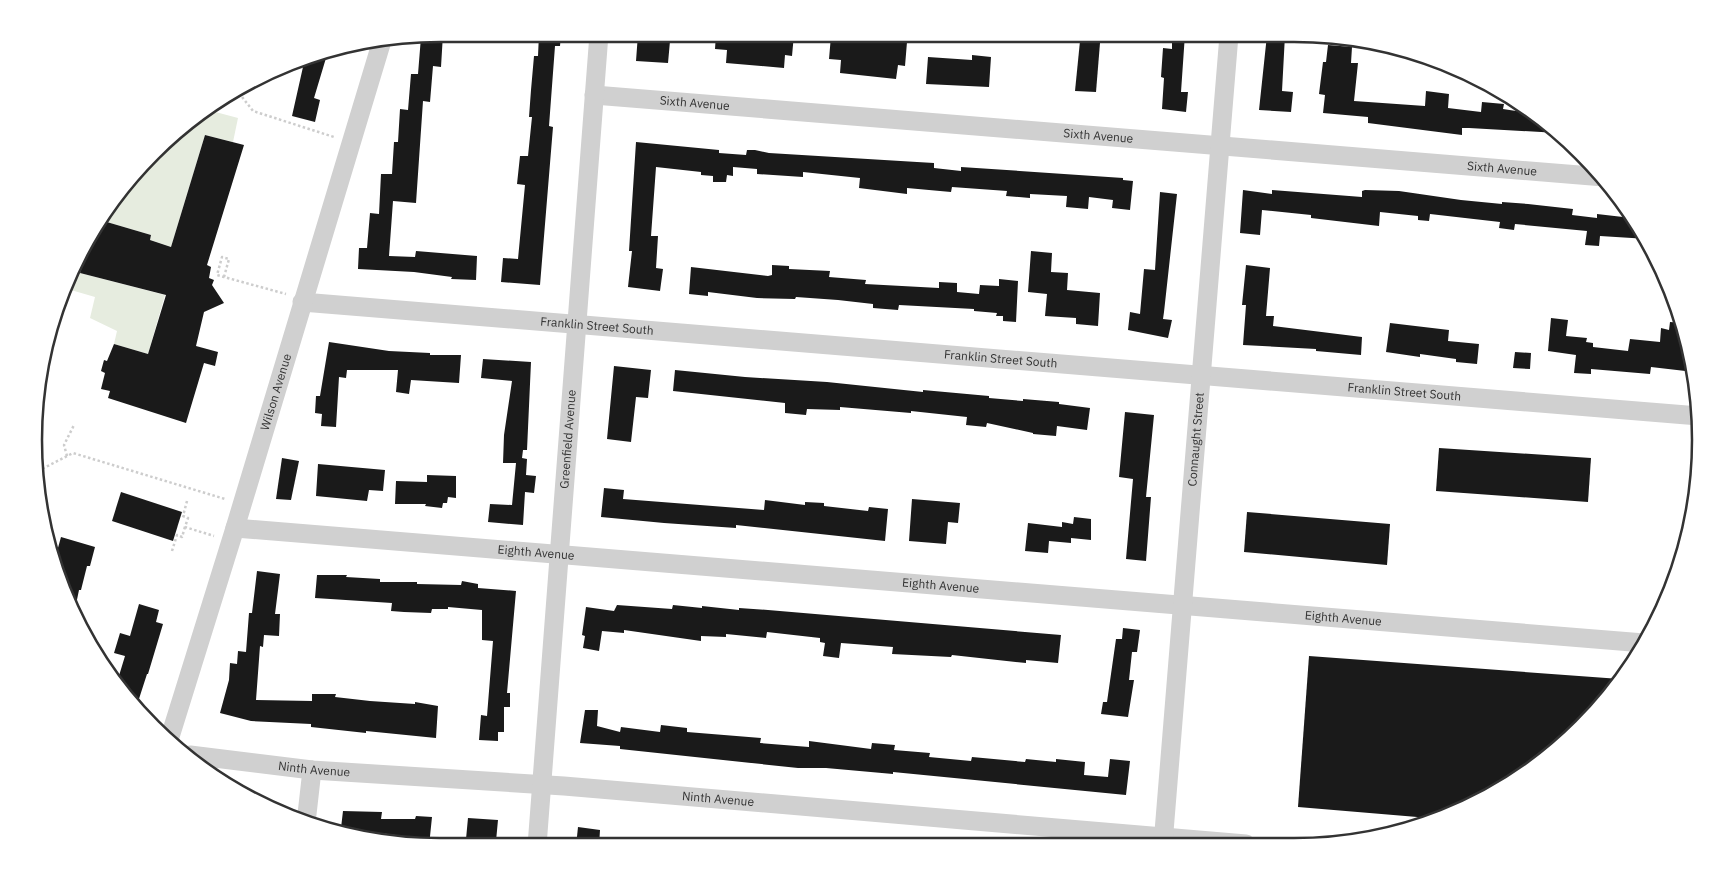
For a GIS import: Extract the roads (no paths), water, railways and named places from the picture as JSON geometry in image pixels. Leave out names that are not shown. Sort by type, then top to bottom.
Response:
[{"type":"street","name":"Greenfield Avenue","points":[[538,838],[598,42]]},
{"type":"street","name":"Connaught Street","points":[[1164,838],[1221,146],[1228,42]]},
{"type":"street","name":"Wilson Avenue","points":[[171,733],[235,528],[294,298],[380,47]]},
{"type":"street","name":"Sixth Avenue","points":[[594,95],[1592,176]]},
{"type":"street","name":"Franklin Street South","points":[[294,298],[578,326],[1692,415]]},
{"type":"street","name":"Eighth Avenue","points":[[235,528],[1637,642]]},
{"type":"street","name":"Ninth Avenue","points":[[198,756],[312,770],[542,784],[1131,838]]},
{"type":"street","points":[[307,815],[312,770]]}]
